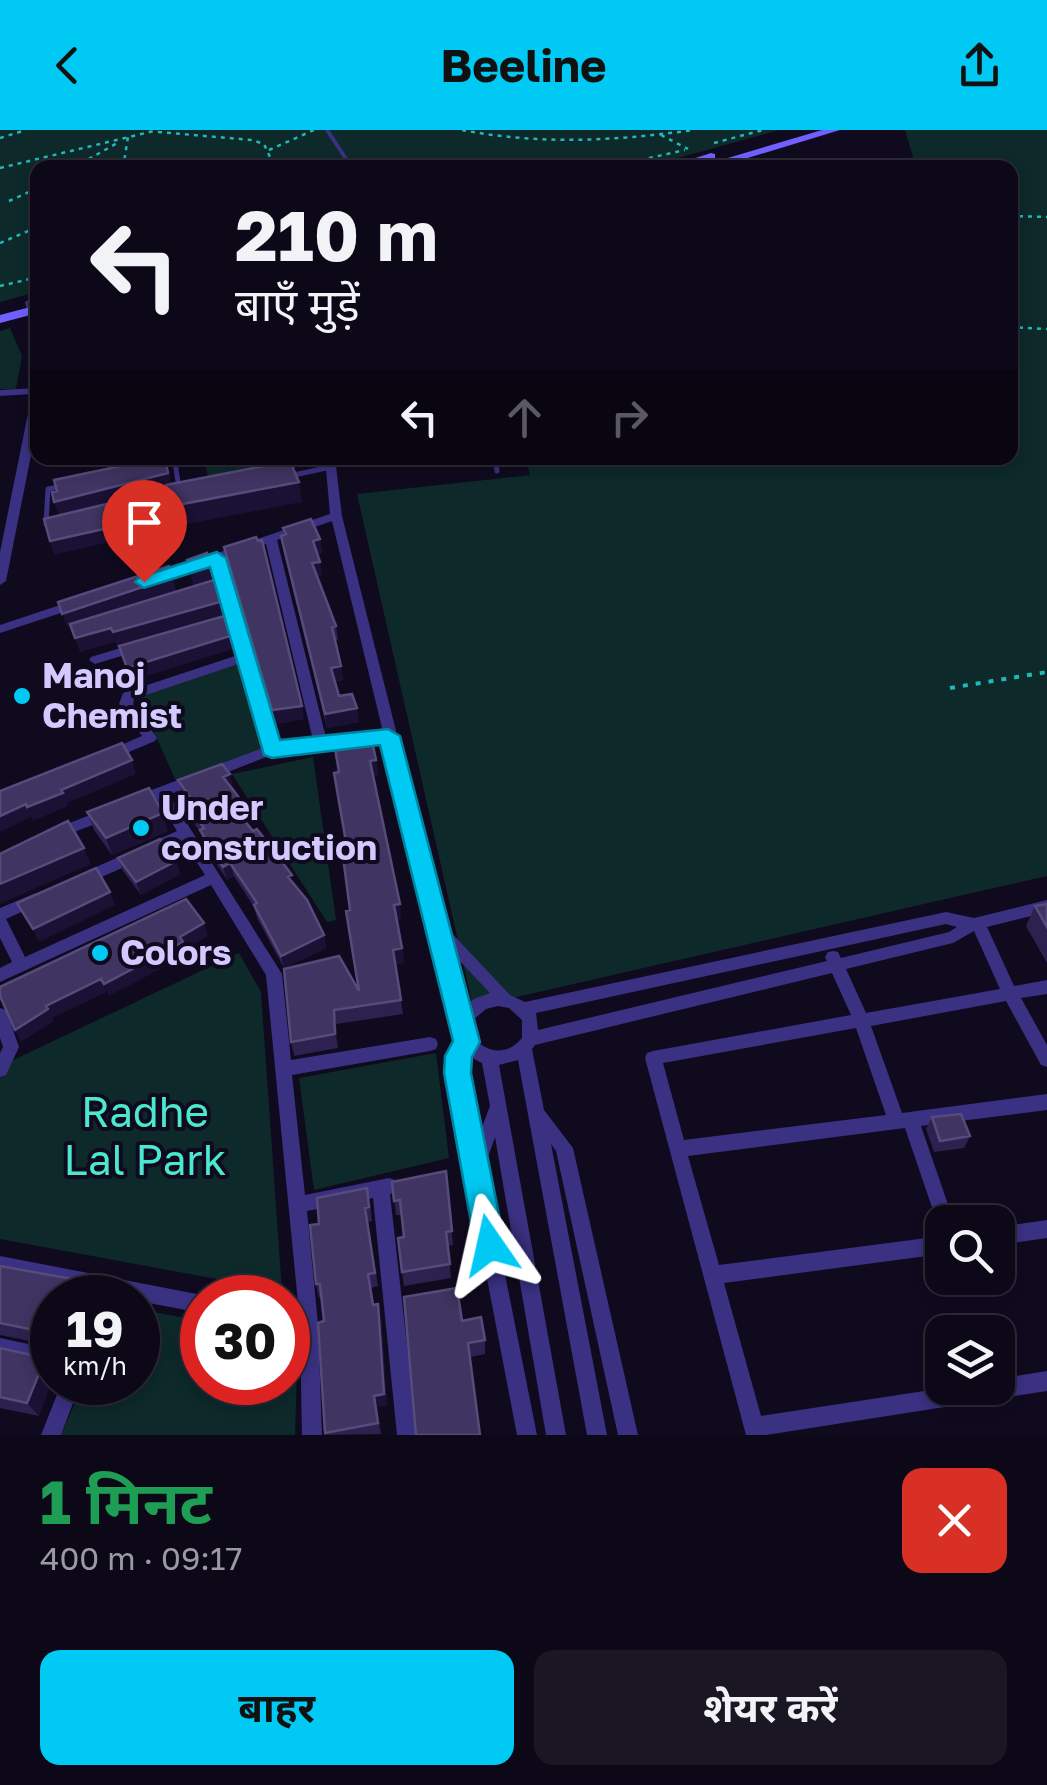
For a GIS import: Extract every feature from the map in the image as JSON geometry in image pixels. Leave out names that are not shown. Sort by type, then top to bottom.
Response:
[{"type":"main road","points":[[697,160],[800,130]]},
{"type":"main road","points":[[740,160],[834,130]]},
{"type":"main road","points":[[0,310],[30,306]]},
{"type":"main road","points":[[0,319],[30,307]]},
{"type":"street","points":[[0,393],[30,392]]},
{"type":"street","points":[[0,581],[4,545],[30,428]]},
{"type":"street","points":[[331,465],[336,516],[388,736],[464,1035],[479,1055],[514,1055],[527,1043],[953,937],[976,924],[1047,906]]},
{"type":"street","points":[[144,582],[336,516]]},
{"type":"street","points":[[271,539],[321,744]]},
{"type":"street","points":[[217,558],[272,750]]},
{"type":"street","points":[[206,590],[224,584]]},
{"type":"street","points":[[0,629],[90,600]]},
{"type":"street","points":[[217,624],[234,620]]},
{"type":"street","points":[[95,660],[147,644]]},
{"type":"street","points":[[100,759],[150,738],[126,704],[128,696],[245,657]]},
{"type":"street","points":[[142,799],[272,750],[388,736]]},
{"type":"street","points":[[160,792],[271,966],[304,1275]]},
{"type":"street","points":[[36,843],[125,806]]},
{"type":"street","points":[[68,885],[186,833]]},
{"type":"street","points":[[0,975],[214,878]]},
{"type":"street","points":[[21,965],[0,918],[51,893]]},
{"type":"street","points":[[524,1009],[946,918],[976,924]]},
{"type":"street","points":[[976,924],[1047,1060]]},
{"type":"street","points":[[440,930],[504,998],[524,1009],[530,1018],[527,1043],[536,1113],[597,1435]]},
{"type":"street","points":[[829,943],[937,1205]]},
{"type":"street","points":[[1047,987],[654,1058],[755,1431],[1047,1381]]},
{"type":"street","points":[[464,1035],[465,1018],[480,1002],[504,998]]},
{"type":"street","points":[[0,1015],[12,1047],[0,1070]]},
{"type":"street","points":[[283,1069],[430,1044]]},
{"type":"street","points":[[490,1058],[496,1111],[556,1435]]},
{"type":"street","points":[[678,1149],[1047,1102]]},
{"type":"street","points":[[496,1111],[475,1169],[527,1435]]},
{"type":"street","points":[[536,1113],[564,1148],[628,1435]]},
{"type":"street","points":[[297,1205],[415,1181]]},
{"type":"street","points":[[380,1188],[407,1435]]},
{"type":"street","points":[[1015,1234],[1047,1229]]},
{"type":"street","points":[[712,1275],[925,1246]]},
{"type":"street","points":[[0,1265],[40,1275]]},
{"type":"street","points":[[0,1347],[30,1353]]},
{"type":"street","points":[[310,1361],[312,1435]]},
{"type":"street","points":[[51,1435],[63,1405]]},
{"type":"lane","points":[[327,130],[347,160]]},
{"type":"lane","points":[[155,466],[160,465]]},
{"type":"lane","points":[[104,514],[181,500],[175,465]]},
{"type":"lane","points":[[275,480],[322,465]]},
{"type":"lane","points":[[497,465],[498,471]]},
{"type":"lane","points":[[65,521],[46,524],[48,490],[66,486]]},
{"type":"lane","points":[[464,1035],[458,1073],[475,1169]]},
{"type":"path","points":[[0,138],[26,130]]},
{"type":"path","points":[[33,160],[158,130]]},
{"type":"path","points":[[268,151],[314,130]]},
{"type":"path","points":[[462,130],[497,138],[580,141],[693,130]]},
{"type":"path","points":[[712,144],[763,130]]},
{"type":"path","points":[[148,132],[244,138],[264,144],[271,160]]},
{"type":"path","points":[[660,135],[688,149]]},
{"type":"path","points":[[87,160],[128,137]]},
{"type":"path","points":[[124,160],[128,137]]},
{"type":"path","points":[[640,160],[700,146]]},
{"type":"path","points":[[0,168],[30,161]]},
{"type":"path","points":[[8,202],[30,192]]},
{"type":"path","points":[[1018,216],[1047,217]]},
{"type":"path","points":[[0,243],[30,231]]},
{"type":"path","points":[[0,286],[30,279]]},
{"type":"path","points":[[1018,328],[1047,329]]},
{"type":"path","points":[[950,688],[1047,672]]},
{"type":"green space","points":[[0,130],[779,130],[671,160],[30,160],[30,294],[0,302]]},
{"type":"green space","points":[[905,130],[1047,130],[1047,876],[473,1007],[357,494],[530,475],[528,465],[1018,465],[1018,160],[914,160]]},
{"type":"green space","points":[[10,328],[22,356],[16,389],[0,389],[0,331]]},
{"type":"green space","points":[[205,465],[308,465],[210,482]]},
{"type":"green space","points":[[246,661],[262,751],[178,785],[135,691]]},
{"type":"green space","points":[[313,757],[336,920],[327,922],[232,774]]},
{"type":"green space","name":"Radhe Lal Park","points":[[239,953],[261,992],[281,1275],[195,1275],[0,1239],[0,1078],[9,1062]]},
{"type":"green space","points":[[436,1053],[449,1158],[314,1190],[299,1078]]},
{"type":"green space","points":[[160,1313],[180,1317],[180,1405],[296,1405],[295,1435],[61,1435],[74,1405],[160,1405]]},
{"type":"building","points":[[126,465],[166,465],[168,473],[54,502],[54,480]]},
{"type":"building","points":[[269,465],[292,465],[299,482],[172,506],[166,485]]},
{"type":"building","points":[[119,501],[126,524],[50,541],[44,519]]},
{"type":"building","points":[[311,519],[320,539],[313,541],[320,562],[312,563],[336,626],[332,627],[341,666],[331,668],[339,696],[352,694],[357,708],[325,714],[281,536],[286,534],[283,528]]},
{"type":"building","points":[[256,537],[262,540],[302,706],[272,710],[224,547]]},
{"type":"building","points":[[207,553],[210,566],[190,572],[187,560]]},
{"type":"building","points":[[169,566],[173,577],[62,614],[58,602]]},
{"type":"building","points":[[214,580],[220,602],[113,632],[111,628],[75,638],[70,624]]},
{"type":"building","points":[[224,616],[230,636],[127,668],[119,646]]},
{"type":"building","points":[[370,731],[376,760],[370,761],[400,904],[394,905],[402,948],[393,950],[401,1000],[334,1010],[335,1034],[291,1042],[284,969],[339,956],[359,991],[346,911],[350,910],[342,849],[347,848],[334,773],[339,772],[333,737]]},
{"type":"building","points":[[122,743],[132,760],[61,790],[63,793],[0,816],[0,791]]},
{"type":"building","points":[[222,764],[230,774],[223,777],[244,804],[235,809],[253,831],[257,829],[292,875],[288,877],[307,900],[324,935],[281,956],[254,905],[257,903],[230,863],[223,867],[200,830],[204,828],[183,799],[189,796],[178,780]]},
{"type":"building","points":[[149,788],[163,813],[106,838],[87,812]]},
{"type":"building","points":[[68,821],[84,848],[0,884],[0,854]]},
{"type":"building","points":[[160,839],[176,861],[136,882],[118,858]]},
{"type":"building","points":[[96,868],[110,892],[33,929],[17,903]]},
{"type":"building","points":[[186,899],[204,923],[180,937],[183,942],[104,984],[101,979],[46,1006],[48,1009],[15,1030],[0,987]]},
{"type":"building","points":[[1047,904],[1047,927],[1035,906]]},
{"type":"building","points":[[961,1114],[970,1136],[940,1141],[932,1117]]},
{"type":"building","points":[[446,1171],[452,1231],[446,1232],[450,1264],[402,1272],[398,1238],[404,1237],[400,1200],[394,1201],[392,1182]]},
{"type":"building","points":[[367,1188],[369,1207],[365,1208],[375,1273],[368,1274],[373,1305],[378,1304],[384,1394],[374,1396],[378,1423],[325,1433],[318,1323],[324,1321],[310,1225],[319,1224],[317,1198]]},
{"type":"building","points":[[0,1266],[50,1275],[30,1275],[30,1329],[0,1323]]},
{"type":"building","points":[[457,1288],[462,1321],[481,1317],[485,1340],[468,1343],[480,1435],[416,1435],[404,1297]]},
{"type":"building","points":[[0,1348],[30,1355],[27,1403],[0,1397]]},
{"type":"place","name":"Manoj Chemist","points":[[22,696]]},
{"type":"place","name":"Under construction","points":[[141,828]]},
{"type":"place","name":"Colors","points":[[100,953]]},
{"type":"route","points":[[144,582],[217,558],[272,750],[388,736],[466,1042],[458,1056],[458,1073],[490,1245]]}]
